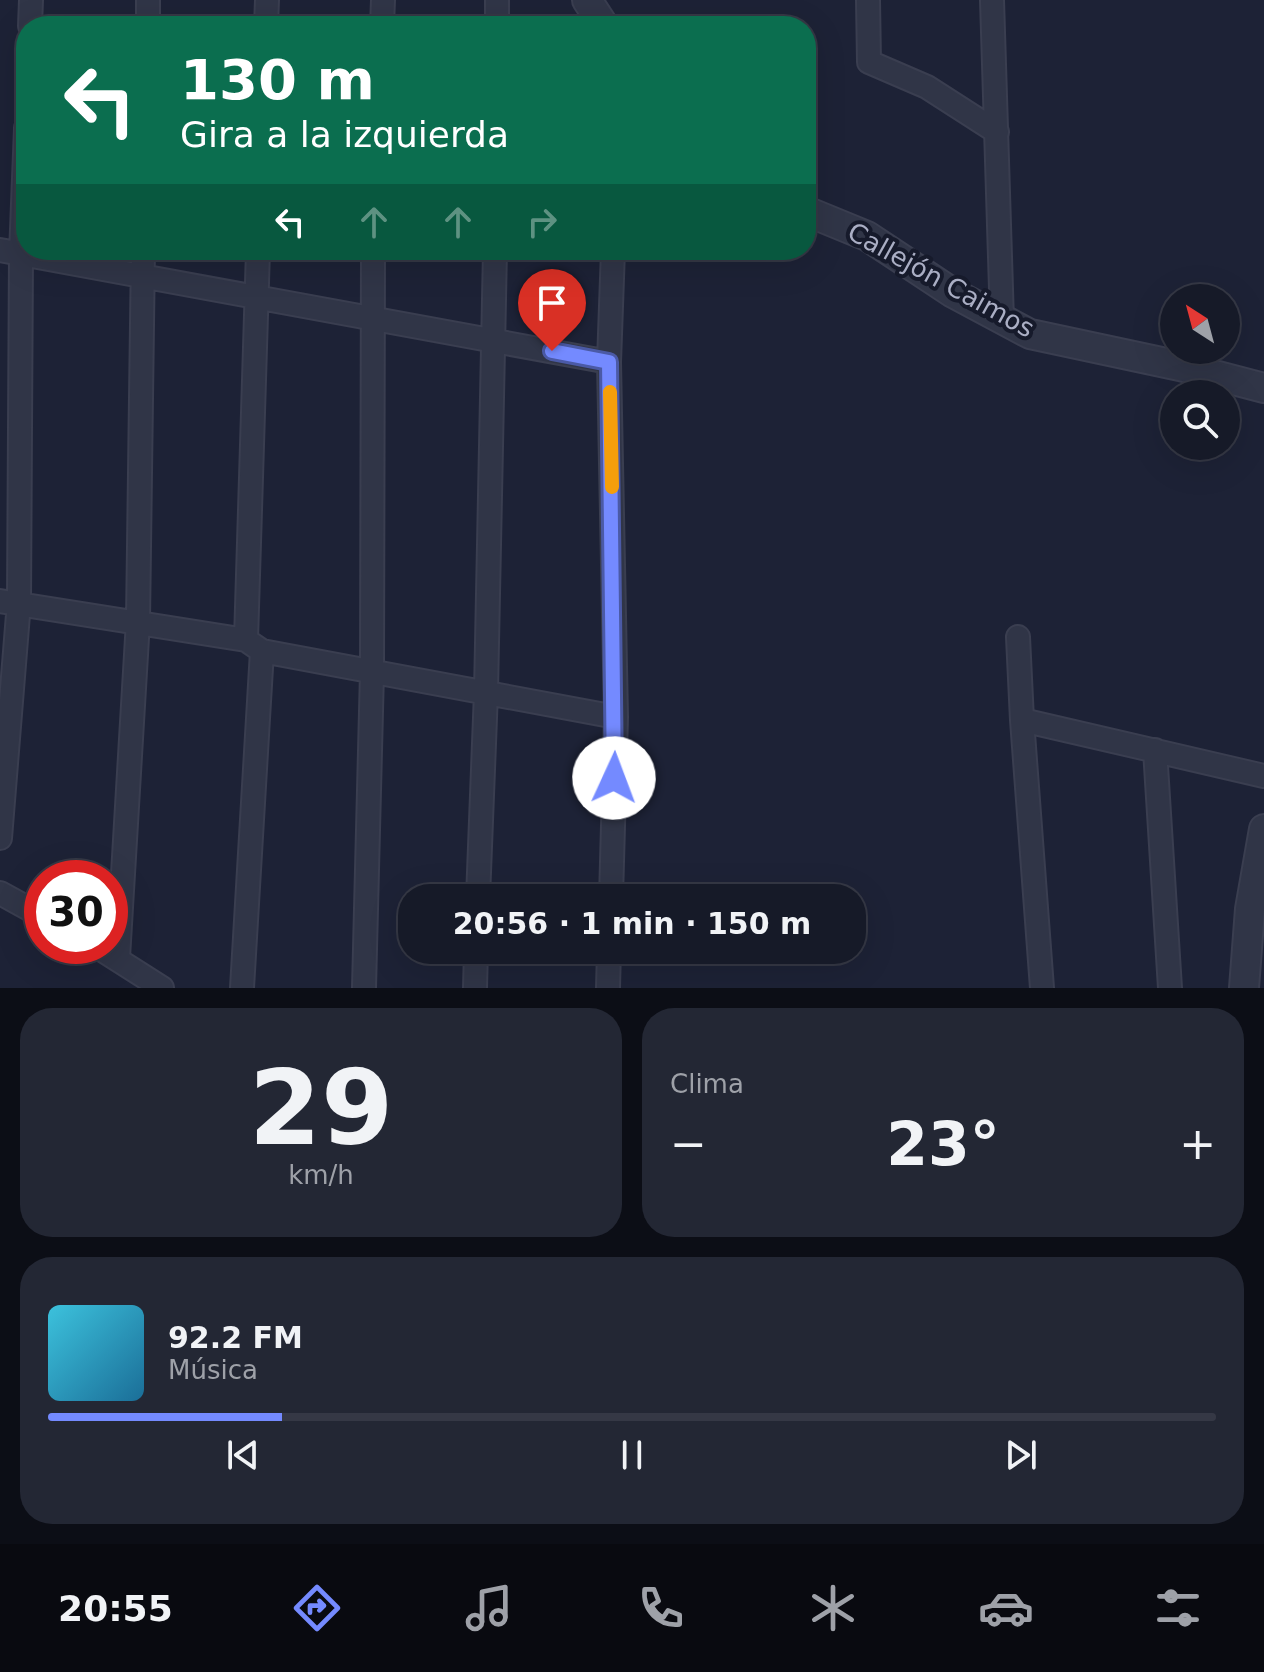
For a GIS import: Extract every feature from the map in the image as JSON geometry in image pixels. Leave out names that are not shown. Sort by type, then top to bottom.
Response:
[{"type":"street","points":[[868,0],[869,62],[927,87],[997,132]]},
{"type":"street","points":[[992,0],[1002,321]]},
{"type":"street","points":[[0,838],[9,602],[10,252],[16,206]]},
{"type":"street","name":"Callejón Caimos","points":[[816,215],[867,236],[1002,321],[1030,334],[1073,346],[1180,366],[1264,388]]},
{"type":"street","points":[[54,260],[609,362]]},
{"type":"street","points":[[124,860],[138,621],[143,260]]},
{"type":"street","points":[[242,988],[254,646],[258,260]]},
{"type":"street","points":[[364,988],[372,672],[373,260]]},
{"type":"street","points":[[479,884],[486,692],[495,260]]},
{"type":"street","points":[[611,884],[616,717],[609,362],[613,260]]},
{"type":"street","points":[[9,602],[138,621],[372,672],[616,717]]},
{"type":"street","points":[[1018,637],[1042,988]]},
{"type":"street","points":[[1022,720],[1264,776]]},
{"type":"street","points":[[1155,750],[1170,988]]},
{"type":"street","points":[[1244,988],[1256,936],[1264,829]]},
{"type":"street","points":[[0,893],[24,906]]},
{"type":"street","points":[[127,964],[162,988]]},
{"type":"street","points":[[475,988],[476,964]]},
{"type":"street","points":[[608,988],[609,964]]},
{"type":"slow traffic","points":[[610,392],[612,487]]},
{"type":"route","points":[[552,351],[609,362],[616,717],[614,778]]}]
